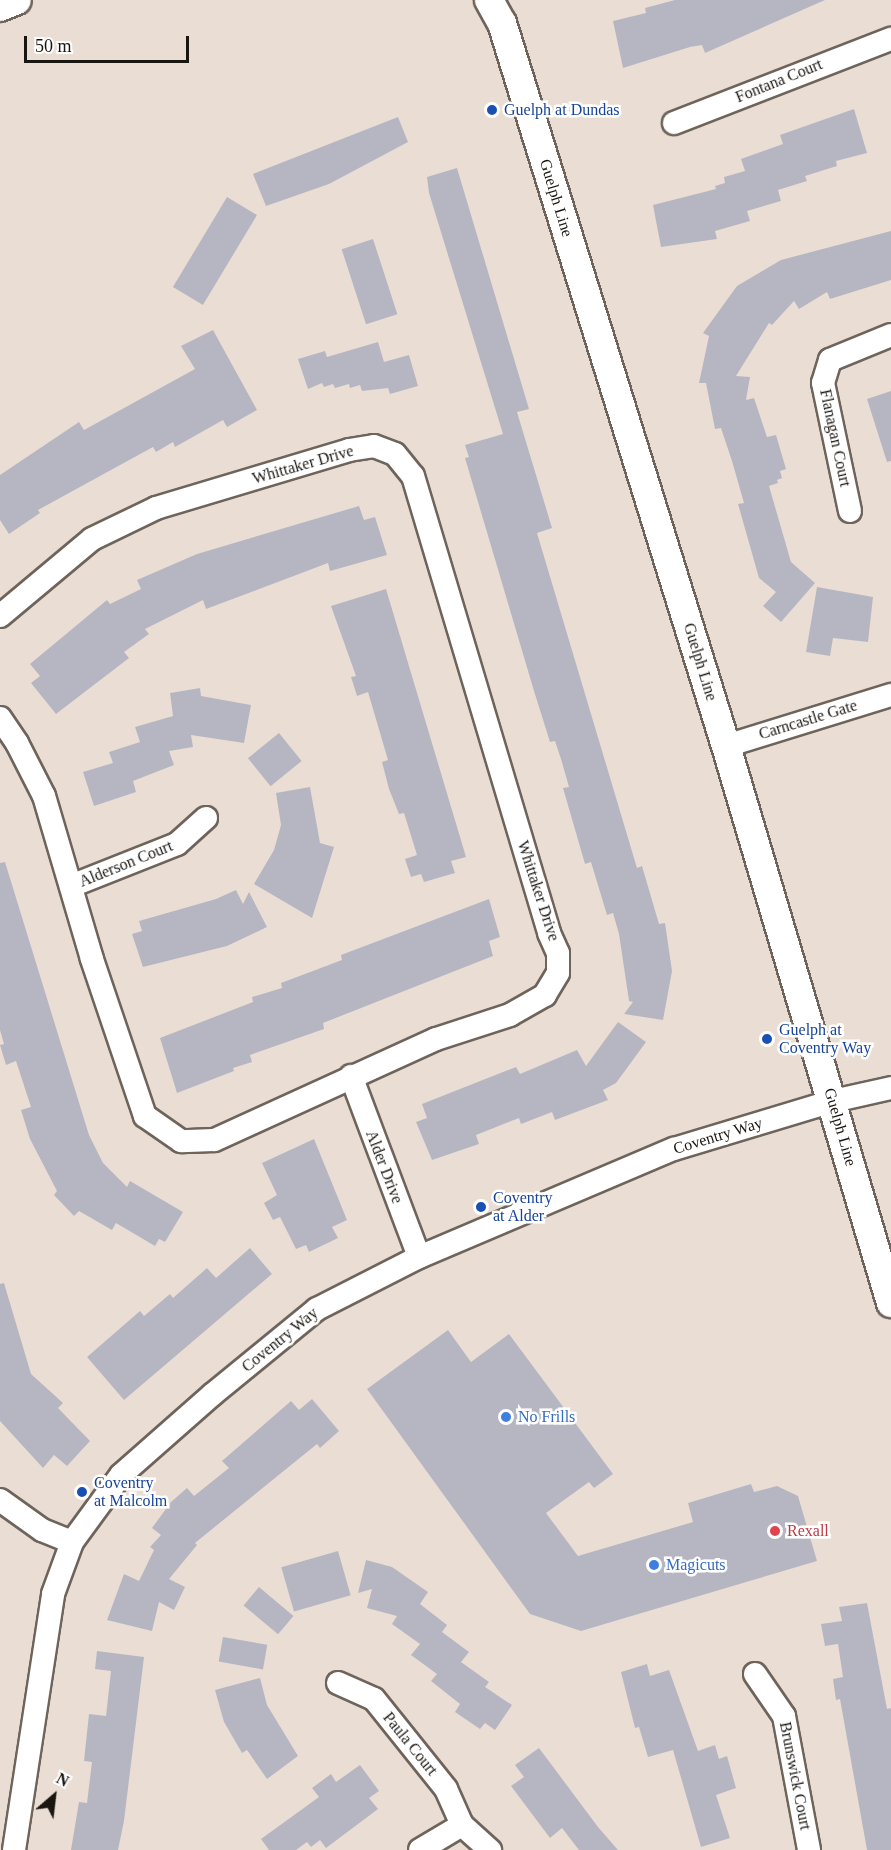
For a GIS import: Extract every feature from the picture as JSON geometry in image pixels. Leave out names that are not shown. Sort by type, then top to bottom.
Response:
[{"type":"main road","points":[[0,7],[17,0]]},
{"type":"main road","name":"Guelph Line","points":[[498,8],[726,746],[891,1303]]},
{"type":"street","name":"Fontana Court","points":[[674,123],[889,46]]},
{"type":"street","name":"Flanagan Court","points":[[850,511],[823,383],[830,360],[891,335]]},
{"type":"street","name":"Whittaker Drive","points":[[0,616],[92,539],[156,508],[349,450],[374,446],[395,454],[413,476],[549,933],[558,953],[558,973],[545,995],[510,1015],[436,1039],[214,1140],[181,1141],[146,1116],[44,796],[17,743],[0,718]]},
{"type":"street","name":"Carncastle Gate","points":[[726,746],[891,695]]},
{"type":"street","name":"Alderson Court","points":[[71,886],[177,844],[206,818]]},
{"type":"street","name":"Alder Drive","points":[[351,1076],[419,1257]]},
{"type":"street","name":"Coventry Way","points":[[14,1850],[53,1594],[72,1542],[122,1475],[317,1309],[419,1257],[645,1160],[833,1101],[891,1088]]},
{"type":"street","points":[[0,1500],[42,1530],[72,1542]]},
{"type":"street","name":"Brunswick Court","points":[[755,1674],[784,1716],[809,1850]]},
{"type":"street","name":"Paula Court","points":[[338,1683],[374,1700],[446,1789],[462,1825]]},
{"type":"street","points":[[420,1850],[462,1825],[490,1850]]},
{"type":"building","points":[[675,0],[825,0],[705,53],[702,45],[690,47],[623,68],[613,21],[646,13],[645,8]]},
{"type":"building","points":[[854,109],[867,153],[836,161],[837,166],[805,176],[807,181],[778,190],[781,201],[747,211],[750,221],[715,231],[717,239],[661,247],[653,205],[716,189],[715,186],[725,183],[724,177],[745,171],[741,159],[783,144],[780,135]]},
{"type":"building","points":[[398,117],[408,142],[329,184],[266,206],[253,174]]},
{"type":"building","points":[[457,168],[529,409],[517,412],[552,528],[537,533],[637,868],[642,866],[659,924],[665,923],[672,971],[663,1020],[624,1014],[633,1002],[629,1001],[619,934],[613,913],[607,915],[591,862],[585,864],[563,788],[569,787],[561,759],[555,741],[550,742],[465,458],[469,457],[465,445],[503,434],[429,193],[427,177]]},
{"type":"building","points":[[227,197],[257,215],[203,305],[173,287]]},
{"type":"building","points":[[891,231],[891,280],[830,299],[827,292],[799,309],[794,301],[772,325],[769,323],[736,376],[750,377],[746,400],[754,398],[767,437],[776,435],[786,469],[780,471],[782,478],[777,480],[778,483],[769,486],[791,562],[815,583],[781,622],[763,606],[776,592],[759,578],[738,504],[744,503],[732,461],[721,428],[715,429],[706,383],[699,383],[709,336],[703,333],[737,286],[781,260]]},
{"type":"building","points":[[373,239],[397,314],[366,324],[342,249]]},
{"type":"building","points":[[213,330],[257,410],[227,427],[223,420],[175,447],[173,442],[156,452],[153,447],[38,510],[40,513],[9,534],[0,520],[0,475],[79,422],[84,430],[195,369],[181,346]]},
{"type":"building","points":[[378,342],[384,362],[409,355],[418,386],[390,394],[388,388],[362,391],[360,385],[350,388],[349,384],[335,388],[333,384],[324,387],[322,383],[308,389],[298,359],[325,351],[327,357]]},
{"type":"building","points":[[891,391],[891,461],[887,462],[867,399]]},
{"type":"building","points":[[359,506],[364,520],[375,517],[387,555],[330,571],[328,563],[206,609],[203,600],[145,629],[149,634],[124,652],[129,658],[56,714],[31,683],[40,676],[30,664],[107,600],[110,604],[141,589],[137,580],[197,554]]},
{"type":"building","points":[[817,587],[873,597],[868,642],[833,638],[830,656],[806,652]]},
{"type":"building","points":[[386,589],[466,857],[451,861],[455,873],[424,882],[421,874],[411,877],[405,859],[417,855],[404,813],[399,814],[389,789],[382,762],[388,760],[368,692],[357,696],[351,677],[356,676],[331,606]]},
{"type":"building","points":[[200,688],[201,696],[251,705],[244,743],[191,735],[193,747],[169,751],[174,765],[133,781],[136,792],[94,806],[83,772],[113,763],[109,752],[140,742],[135,727],[173,716],[170,693]]},
{"type":"building","points":[[279,733],[302,761],[271,786],[248,758]]},
{"type":"building","points":[[310,787],[320,843],[334,847],[312,918],[254,884],[274,850],[281,825],[276,793]]},
{"type":"building","points":[[5,862],[89,1135],[103,1163],[127,1187],[130,1181],[183,1212],[165,1242],[159,1239],[155,1246],[116,1223],[112,1230],[79,1211],[74,1216],[54,1195],[57,1191],[30,1139],[21,1110],[31,1107],[16,1061],[6,1065],[0,1045],[4,1044],[0,1030],[0,863]]},
{"type":"building","points":[[236,890],[243,904],[249,892],[267,927],[227,946],[143,967],[132,934],[142,931],[139,921],[216,899]]},
{"type":"building","points":[[489,899],[500,937],[489,941],[493,956],[323,1023],[324,1029],[250,1055],[252,1062],[177,1093],[160,1038],[253,1002],[252,997],[282,988],[281,983],[342,960],[341,955]]},
{"type":"building","points":[[618,1022],[646,1042],[616,1083],[603,1090],[608,1100],[555,1120],[552,1112],[521,1124],[519,1118],[476,1135],[479,1144],[432,1160],[416,1122],[427,1118],[422,1104],[516,1067],[520,1074],[577,1050],[586,1066]]},
{"type":"building","points":[[314,1139],[347,1220],[332,1227],[338,1238],[309,1252],[306,1245],[296,1249],[280,1217],[273,1220],[264,1203],[277,1195],[262,1163]]},
{"type":"building","points":[[250,1248],[272,1274],[124,1400],[87,1357],[140,1311],[144,1316],[170,1294],[173,1298],[207,1268],[216,1278]]},
{"type":"building","points":[[4,1283],[31,1374],[63,1403],[58,1408],[90,1441],[67,1466],[54,1455],[43,1468],[0,1421],[0,1284]]},
{"type":"building","points":[[448,1330],[471,1362],[509,1334],[613,1474],[594,1488],[589,1482],[546,1513],[578,1556],[693,1522],[688,1503],[751,1484],[754,1492],[777,1486],[798,1496],[817,1561],[581,1631],[530,1614],[367,1389]]},
{"type":"building","points":[[312,1399],[339,1431],[320,1448],[317,1444],[195,1543],[197,1545],[169,1579],[185,1587],[174,1610],[159,1602],[152,1631],[107,1620],[124,1574],[139,1581],[154,1550],[150,1547],[161,1535],[152,1528],[171,1502],[187,1488],[194,1496],[229,1468],[222,1461],[291,1401],[299,1410]]},
{"type":"building","points":[[338,1551],[351,1595],[294,1611],[281,1567]]},
{"type":"building","points":[[366,1560],[392,1567],[428,1592],[420,1604],[447,1625],[442,1632],[469,1652],[461,1662],[489,1682],[485,1687],[512,1705],[495,1730],[485,1723],[480,1729],[455,1712],[460,1704],[431,1681],[437,1674],[411,1655],[420,1644],[392,1624],[397,1616],[367,1608],[372,1589],[358,1593]]},
{"type":"building","points":[[259,1587],[293,1616],[278,1634],[244,1605]]},
{"type":"building","points":[[867,1603],[887,1709],[891,1708],[891,1850],[867,1850],[840,1699],[836,1700],[833,1679],[843,1677],[838,1644],[825,1646],[821,1624],[842,1621],[839,1607]]},
{"type":"building","points":[[223,1637],[267,1645],[263,1669],[219,1662]]},
{"type":"building","points":[[97,1651],[144,1657],[124,1821],[118,1850],[71,1850],[79,1802],[87,1803],[92,1762],[84,1761],[89,1714],[106,1716],[111,1671],[95,1669]]},
{"type":"building","points":[[647,1664],[650,1676],[669,1670],[698,1751],[715,1745],[719,1759],[727,1756],[736,1788],[716,1795],[730,1838],[701,1847],[673,1750],[648,1757],[639,1727],[635,1728],[621,1672]]},
{"type":"building","points":[[260,1678],[267,1705],[298,1756],[267,1779],[247,1750],[242,1753],[224,1722],[215,1690]]},
{"type":"building","points":[[539,1748],[618,1850],[579,1850],[562,1828],[550,1838],[511,1786],[524,1777],[515,1765]]},
{"type":"building","points":[[360,1765],[379,1791],[369,1798],[378,1809],[326,1848],[320,1840],[311,1847],[307,1842],[296,1850],[269,1850],[261,1839],[319,1797],[312,1788],[331,1774],[336,1782]]},
{"type":"place","name":"Guelph at Dundas","points":[[492,110]]},
{"type":"place","name":"Guelph at Coventry Way","points":[[767,1039]]},
{"type":"place","name":"Coventry at Alder","points":[[481,1207]]},
{"type":"place","name":"No Frills","points":[[506,1417]]},
{"type":"place","name":"Coventry at Malcolm","points":[[82,1492]]},
{"type":"place","name":"Rexall","points":[[775,1531]]},
{"type":"place","name":"Magicuts","points":[[654,1565]]}]
